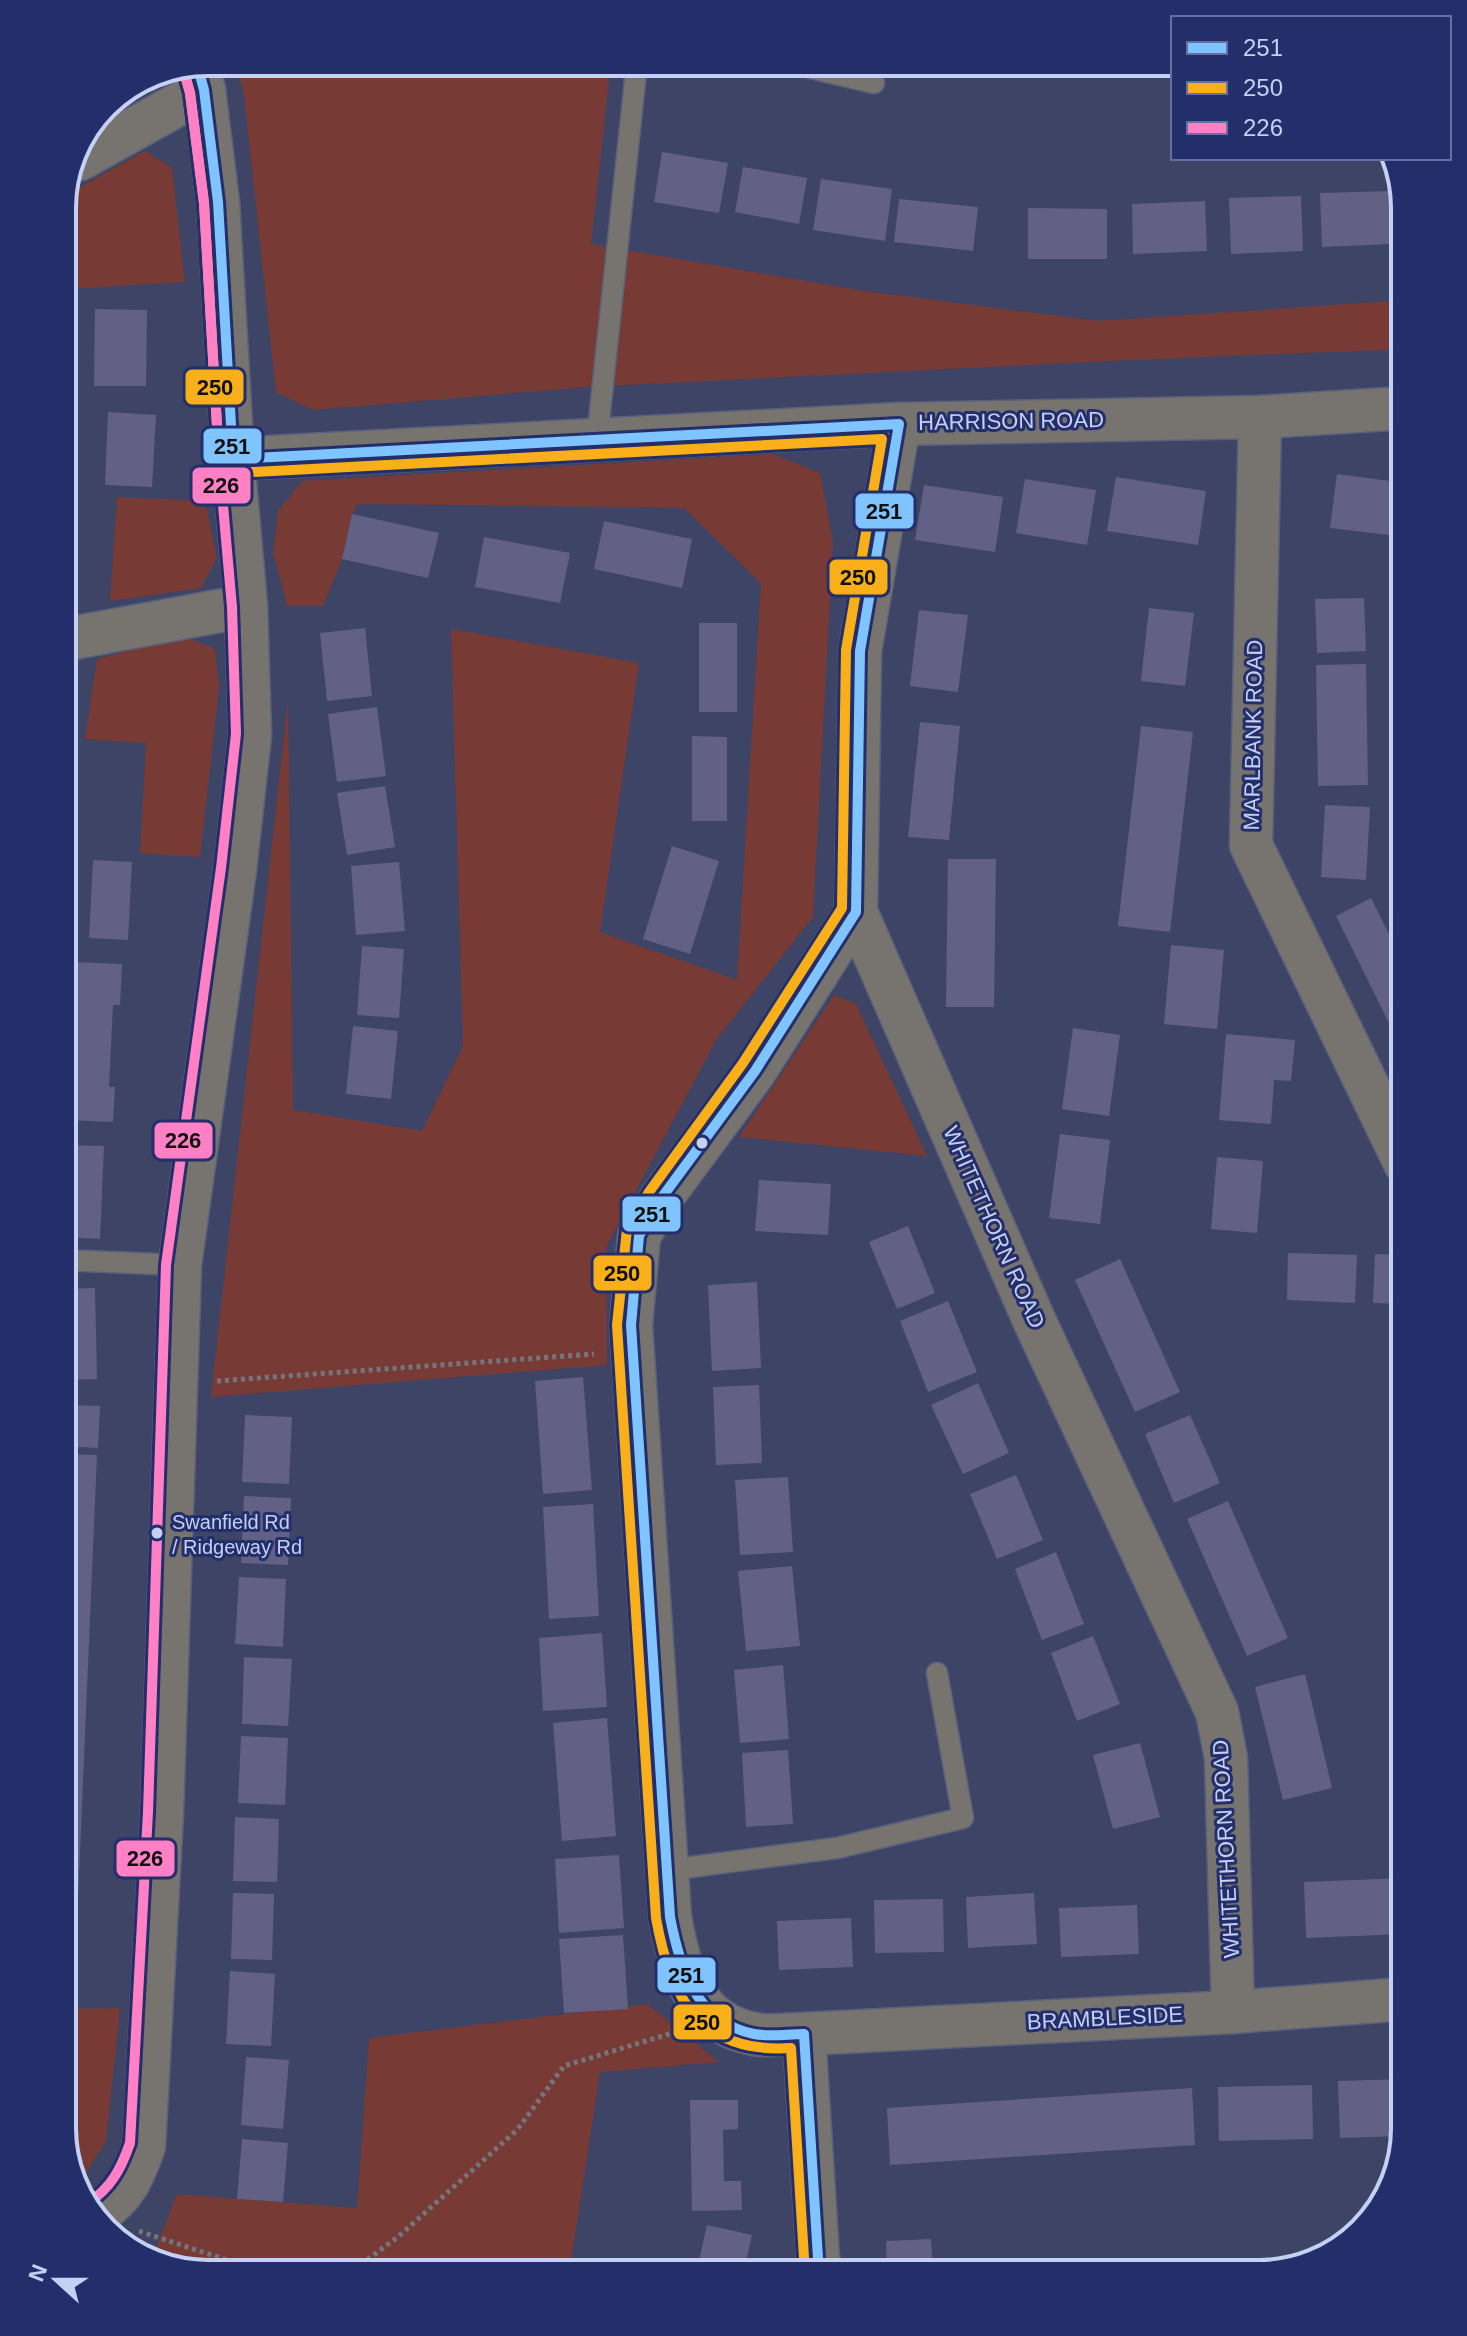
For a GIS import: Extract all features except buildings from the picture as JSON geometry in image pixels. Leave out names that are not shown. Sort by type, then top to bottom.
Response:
[{"type":"street","points":[[88,154],[201,77],[218,202],[233,459],[246,606],[250,735],[235,870],[180,1265],[162,1813],[144,2146],[135,2173],[116,2203],[113,2219]]},
{"type":"street","name":"HARRISON ROAD","points":[[233,459],[899,424],[1260,417],[1391,409]]},
{"type":"street","name":"MARLBANK ROAD","points":[[1260,417],[1251,845],[1391,1134]]},
{"type":"street","name":"WHITETHORN ROAD","points":[[899,424],[860,651],[856,912],[1034,1320],[1217,1712],[1226,1758],[1233,2012]]},
{"type":"street","points":[[76,637],[246,606]]},
{"type":"street","points":[[716,2019],[690,1989],[677,1958],[670,1917],[632,1352],[631,1325],[639,1236],[660,1200],[755,1071],[856,912]]},
{"type":"street","name":"BRAMBLESIDE","points":[[716,2019],[754,2034],[804,2034],[1233,2012],[1391,2000]]},
{"type":"street","points":[[804,2034],[818,2260]]},
{"type":"lane","points":[[597,440],[636,76]]},
{"type":"lane","points":[[844,76],[874,83]]},
{"type":"lane","points":[[76,1261],[180,1265]]},
{"type":"lane","points":[[668,1870],[837,1848],[963,1818],[937,1673]]},
{"type":"path","points":[[176,1384],[632,1352]]},
{"type":"path","points":[[367,2260],[399,2236],[517,2130],[564,2066],[716,2019]]},
{"type":"path","points":[[117,2223],[228,2260]]},
{"type":"shaded area","points":[[239,76],[609,76],[591,244],[864,291],[1099,321],[1391,301],[1391,350],[586,387],[313,410],[276,392]]},
{"type":"shaded area","points":[[144,151],[172,167],[185,282],[76,288],[78,189]]},
{"type":"shaded area","points":[[773,454],[820,473],[833,542],[813,917],[716,1040],[606,1247],[607,1365],[211,1397],[288,699],[293,1110],[422,1131],[463,1046],[451,629],[639,663],[600,932],[737,980],[761,583],[684,508],[358,504],[352,514],[342,559],[323,606],[287,606],[273,552],[278,511],[302,481]]},
{"type":"shaded area","points":[[117,497],[205,501],[217,557],[201,588],[110,601]]},
{"type":"shaded area","points":[[182,636],[215,649],[219,688],[200,857],[140,853],[146,743],[85,739],[97,659]]},
{"type":"shaded area","points":[[834,995],[856,1004],[927,1156],[739,1137]]},
{"type":"shaded area","points":[[647,2004],[719,2062],[600,2072],[571,2260],[199,2260],[156,2249],[177,2194],[357,2208],[369,2038]]},
{"type":"shaded area","points":[[120,2008],[106,2141],[84,2173],[76,2128],[76,2009]]},
{"type":"transit line","name":"251","points":[[200,77],[218,202],[233,459],[899,424],[860,651],[856,912],[755,1071],[660,1200],[639,1236],[631,1325],[670,1917],[686,1974],[694,1990],[718,2018],[734,2028],[754,2034],[804,2034],[818,2260]]},
{"type":"transit line","name":"250","points":[[186,79],[204,203],[219,460],[226,471],[882,439],[846,650],[842,908],[743,1063],[649,1192],[627,1229],[617,1325],[656,1918],[670,1973],[695,2015],[712,2031],[733,2041],[760,2047],[791,2048],[804,2260]]},
{"type":"transit line","name":"226","points":[[95,2197],[114,2177],[130,2143],[148,1812],[166,1265],[221,868],[236,734],[232,607],[219,460],[204,203],[186,79]]},
{"type":"place","name":"Swanfield Rd / Ridgeway Rd","points":[[157,1533]]}]
